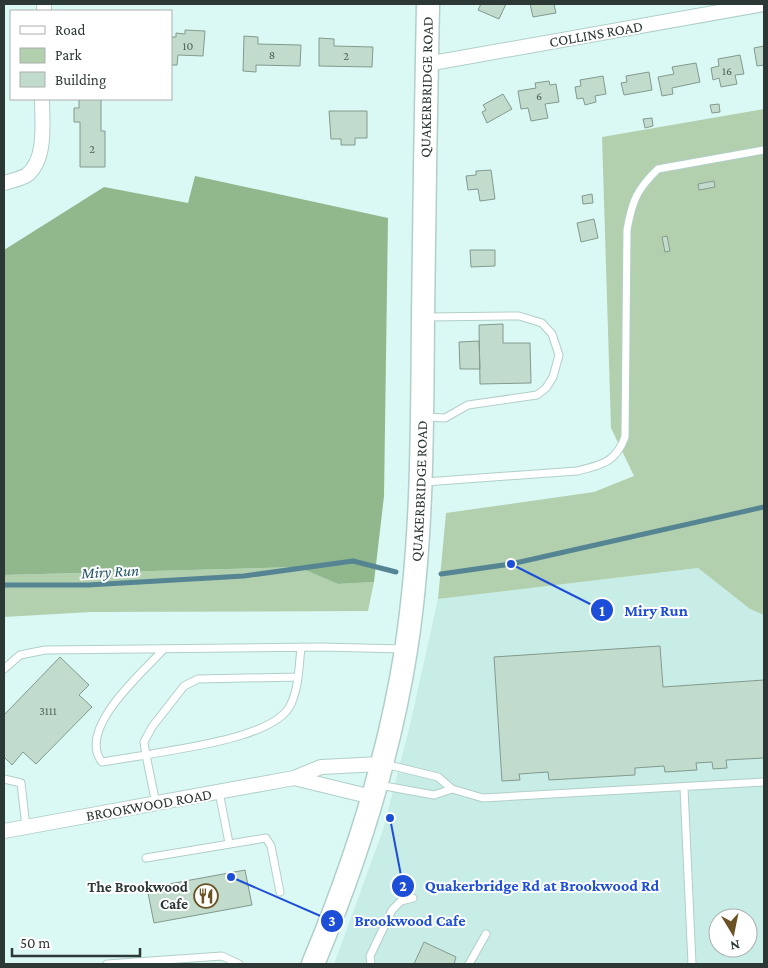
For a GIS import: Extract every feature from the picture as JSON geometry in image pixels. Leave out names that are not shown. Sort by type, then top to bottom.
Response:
[{"type":"main road","name":"QUAKERBRIDGE ROAD","points":[[314,964],[342,891],[376,781],[398,698],[418,558],[422,482],[428,4]]},
{"type":"street","name":"COLLINS ROAD","points":[[427,64],[764,4]]},
{"type":"street","points":[[4,183],[26,176],[37,163],[42,142],[42,100]]},
{"type":"street","name":"BROOKWOOD ROAD","points":[[4,831],[294,778],[321,767],[376,781]]},
{"type":"street","name":"BROOKWOOD ROAD","points":[[294,778],[376,781]]},
{"type":"lane","points":[[422,482],[577,471],[611,460],[620,450],[625,437],[628,230],[632,204],[646,180],[658,169],[764,150]]},
{"type":"lane","points":[[423,317],[520,316],[542,323],[552,334],[559,355],[553,377],[546,388],[537,395],[468,405],[445,418],[423,417]]},
{"type":"lane","points":[[4,669],[20,655],[45,650],[301,647],[406,649]]},
{"type":"lane","points":[[164,649],[105,713],[97,736],[97,755],[102,762],[239,737],[267,726],[290,706],[298,677],[301,647]]},
{"type":"lane","points":[[156,804],[144,742],[152,727],[184,686],[198,679],[298,677]]},
{"type":"lane","points":[[376,781],[438,777],[452,789],[482,798],[764,782]]},
{"type":"lane","points":[[4,779],[21,783],[26,827]]},
{"type":"lane","points":[[376,781],[434,795],[452,789]]},
{"type":"lane","points":[[684,788],[692,964]]},
{"type":"lane","points":[[219,792],[229,843]]},
{"type":"lane","points":[[146,858],[262,838],[269,841],[280,892]]},
{"type":"lane","points":[[371,964],[370,956],[392,910],[401,901],[413,898]]},
{"type":"lane","points":[[469,964],[486,934]]},
{"type":"lane","points":[[108,964],[222,956],[239,964]]},
{"type":"shaded area","points":[[698,568],[750,609],[764,615],[764,964],[334,964],[383,830],[410,725],[438,599]]},
{"type":"green space","points":[[764,109],[764,615],[750,609],[698,568],[438,599],[446,513],[594,492],[634,476],[611,428],[602,137]]},
{"type":"green space","points":[[195,176],[388,218],[384,496],[374,582],[338,584],[298,567],[4,575],[4,250],[104,187],[188,203]]},
{"type":"green space","points":[[298,567],[338,584],[374,582],[368,611],[91,612],[4,617],[4,575]]},
{"type":"building","points":[[481,4],[506,4],[499,19],[478,10]]},
{"type":"building","points":[[530,4],[554,4],[556,13],[533,17]]},
{"type":"building","points":[[185,30],[205,31],[203,56],[178,55],[177,65],[172,65],[172,37],[176,37],[176,33],[185,34]]},
{"type":"building","points":[[244,36],[258,37],[258,44],[301,45],[300,66],[256,65],[256,72],[243,71]]},
{"type":"building","points":[[319,38],[334,39],[334,46],[373,47],[372,67],[319,66]]},
{"type":"building","points":[[764,46],[764,65],[757,66],[754,48]]},
{"type":"building","points":[[740,55],[744,74],[735,75],[737,84],[721,87],[719,78],[713,80],[711,68],[719,66],[718,59]]},
{"type":"building","points":[[696,63],[700,82],[672,88],[673,94],[662,96],[658,77],[674,74],[672,67]]},
{"type":"building","points":[[649,72],[652,90],[624,95],[621,83],[627,82],[626,76]]},
{"type":"building","points":[[603,76],[606,94],[595,96],[596,102],[585,105],[583,98],[577,99],[575,87],[581,86],[580,80]]},
{"type":"building","points":[[549,81],[550,85],[556,84],[559,102],[545,104],[548,118],[531,121],[528,108],[521,109],[518,91],[536,88],[535,83]]},
{"type":"building","points":[[503,94],[512,109],[487,123],[482,112],[486,110],[483,105]]},
{"type":"building","points":[[79,100],[101,100],[101,131],[105,131],[105,167],[80,167],[80,122],[74,122],[74,108],[79,108]]},
{"type":"building","points":[[719,104],[720,112],[712,113],[710,105]]},
{"type":"building","points":[[329,111],[367,111],[367,138],[355,138],[355,145],[341,145],[341,139],[331,139]]},
{"type":"building","points":[[652,118],[653,126],[645,128],[643,119]]},
{"type":"building","points":[[491,170],[495,199],[480,201],[478,189],[468,190],[466,176],[476,175],[476,171]]},
{"type":"building","points":[[714,181],[715,187],[699,190],[698,184]]},
{"type":"building","points":[[592,194],[593,203],[583,204],[582,196]]},
{"type":"building","points":[[594,219],[598,238],[581,242],[577,223]]},
{"type":"building","points":[[667,236],[670,251],[665,252],[662,237]]},
{"type":"building","points":[[470,250],[495,250],[495,266],[471,267]]},
{"type":"building","points":[[503,324],[503,343],[530,343],[531,383],[480,384],[479,325]]},
{"type":"building","points":[[479,341],[480,369],[460,369],[459,342]]},
{"type":"building","points":[[660,646],[663,687],[764,680],[764,758],[726,760],[727,768],[713,769],[712,762],[696,763],[697,770],[665,772],[664,766],[635,768],[635,775],[549,780],[548,772],[519,774],[520,780],[502,781],[494,657]]},
{"type":"building","points":[[60,657],[89,685],[79,695],[92,707],[36,764],[23,752],[12,765],[4,757],[4,715]]},
{"type":"building","points":[[245,870],[252,905],[154,923],[147,888]]},
{"type":"building","points":[[424,942],[456,957],[454,964],[414,964]]},
{"type":"waterway","name":"Miry Run","points":[[441,574],[511,564],[764,507]]},
{"type":"waterway","name":"Miry Run","points":[[4,585],[88,585],[244,576],[353,561],[396,572]]},
{"type":"place","name":"Miry Run","points":[[511,564]]},
{"type":"place","name":"Quakerbridge Rd at Brookwood Rd","points":[[390,818]]},
{"type":"place","name":"Brookwood Cafe","points":[[231,877]]},
{"type":"place","name":"The Brookwood Cafe","points":[[206,896]]}]
